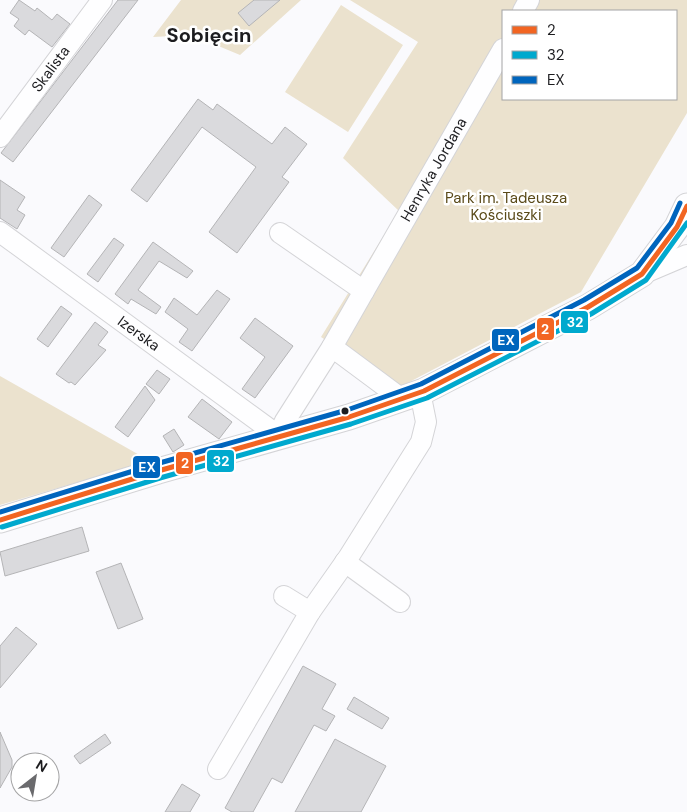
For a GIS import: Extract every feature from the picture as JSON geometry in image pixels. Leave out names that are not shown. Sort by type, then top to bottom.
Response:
[{"type":"main road","points":[[0,520],[158,470],[349,417],[411,396],[588,307],[642,274],[677,227],[687,206]]},
{"type":"street","name":"Skalista","points":[[1,135],[102,0]]},
{"type":"street","name":"Henryka Jordana","points":[[277,438],[285,421],[332,346],[502,51]]},
{"type":"street","points":[[280,233],[364,291]]},
{"type":"street","name":"Izerska","points":[[3,242],[173,357],[272,431],[277,438]]},
{"type":"street","points":[[642,274],[687,255]]},
{"type":"street","points":[[218,769],[310,612],[345,562],[421,442],[426,422],[411,396],[332,346]]},
{"type":"street","points":[[345,562],[400,602]]},
{"type":"street","points":[[284,596],[310,612]]},
{"type":"green space","points":[[181,0],[301,0],[240,55],[192,35],[153,37]]},
{"type":"green space","name":"Park im. Tadeusza Kościuszki","points":[[350,0],[687,0],[687,113],[581,292],[398,388],[321,337],[399,211],[343,158],[418,42]]},
{"type":"green space","points":[[341,5],[403,45],[348,132],[285,92]]},
{"type":"green space","points":[[0,376],[150,461],[0,505]]},
{"type":"building","points":[[19,0],[35,11],[37,8],[52,20],[57,14],[70,24],[52,47],[29,30],[25,35],[14,26],[19,19],[10,13]]},
{"type":"building","points":[[118,0],[138,0],[13,162],[1,153]]},
{"type":"building","points":[[254,0],[280,0],[249,26],[238,13]]},
{"type":"building","points":[[198,99],[213,110],[217,104],[272,144],[285,127],[307,144],[282,177],[289,182],[237,253],[209,232],[256,167],[202,127],[147,202],[131,190]]},
{"type":"building","points":[[0,180],[25,197],[17,210],[25,215],[17,229],[0,218]]},
{"type":"building","points":[[89,195],[102,205],[64,257],[51,248]]},
{"type":"building","points":[[114,238],[124,245],[98,282],[87,274]]},
{"type":"building","points":[[153,242],[193,271],[187,278],[159,261],[138,290],[161,307],[156,314],[131,299],[128,304],[115,294]]},
{"type":"building","points":[[217,290],[230,299],[192,351],[179,342],[188,329],[165,312],[174,298],[197,315]]},
{"type":"building","points":[[61,306],[72,314],[48,347],[37,339]]},
{"type":"building","points":[[255,318],[293,346],[255,398],[242,389],[265,357],[240,338]]},
{"type":"building","points":[[95,322],[108,332],[98,345],[106,350],[75,385],[71,382],[69,383],[56,374]]},
{"type":"building","points":[[157,370],[170,379],[159,394],[146,384]]},
{"type":"building","points":[[145,386],[155,400],[128,437],[115,427]]},
{"type":"building","points":[[202,399],[232,422],[219,439],[188,417]]},
{"type":"building","points":[[174,429],[184,445],[173,452],[163,436]]},
{"type":"building","points":[[82,527],[89,551],[5,576],[0,552]]},
{"type":"building","points":[[121,563],[143,619],[118,629],[96,572]]},
{"type":"building","points":[[16,627],[37,644],[0,688],[0,646]]},
{"type":"building","points":[[303,666],[336,684],[322,709],[335,716],[326,731],[314,725],[282,783],[272,778],[253,812],[232,812],[225,808]]},
{"type":"building","points":[[354,697],[389,718],[382,729],[347,709]]},
{"type":"building","points":[[0,732],[10,755],[10,770],[0,788]]},
{"type":"building","points":[[105,734],[111,743],[80,764],[74,756]]},
{"type":"building","points":[[335,739],[386,766],[361,812],[295,812]]},
{"type":"building","points":[[182,784],[200,795],[190,812],[165,812]]},
{"type":"transit line","name":"EX","points":[[0,512],[156,464],[347,410],[421,384],[584,300],[637,268],[671,223],[680,203]]},
{"type":"transit line","name":"2","points":[[0,520],[158,471],[349,417],[424,391],[588,307],[642,274],[677,227],[687,206]]},
{"type":"transit line","name":"32","points":[[2,527],[160,478],[351,424],[427,398],[591,314],[646,280],[687,223]]},
{"type":"district","name":"Sobięcin","points":[[209,35]]}]
